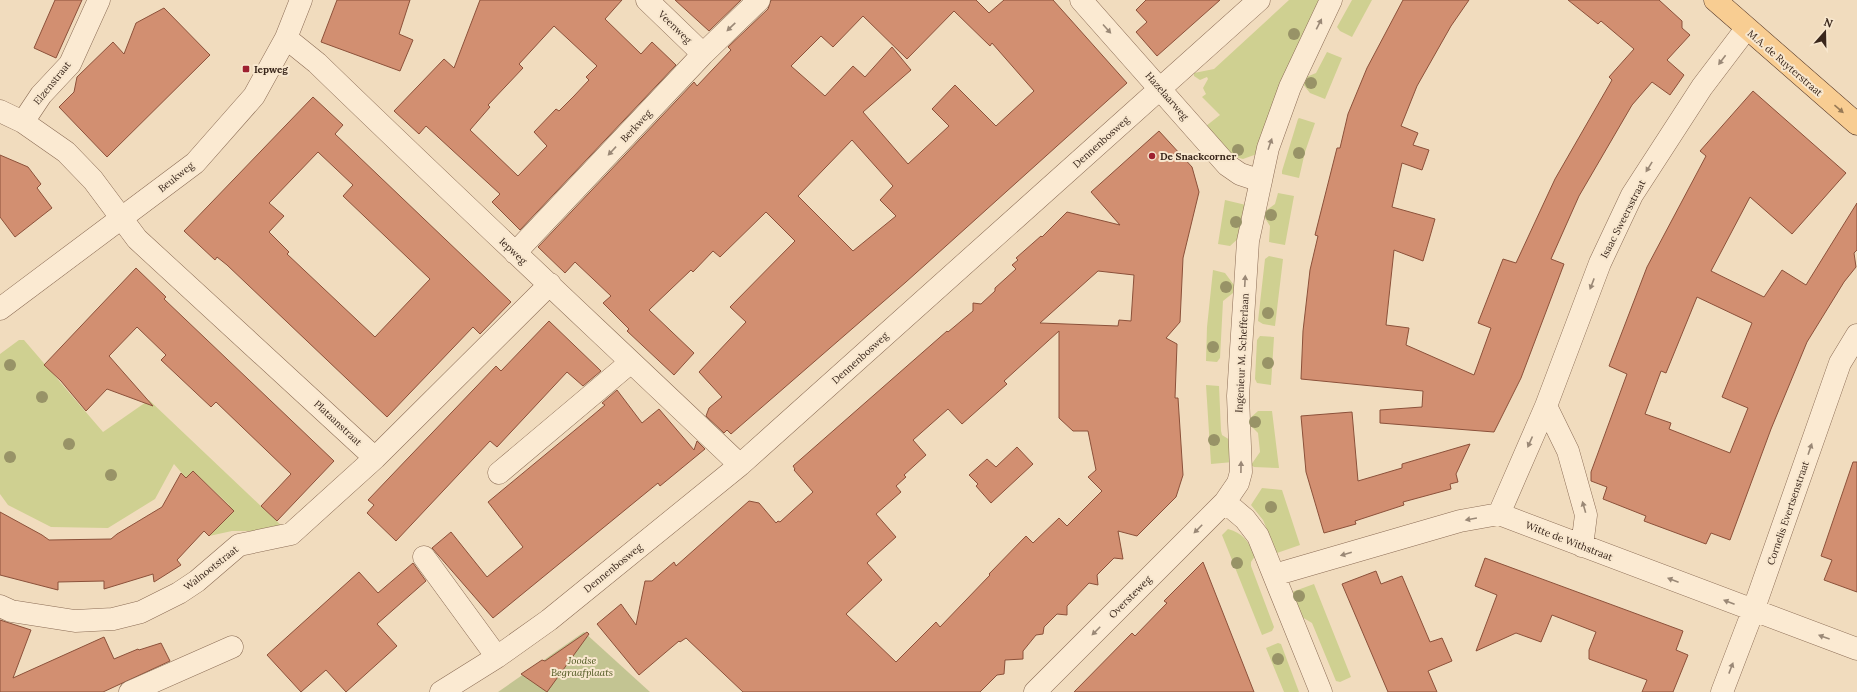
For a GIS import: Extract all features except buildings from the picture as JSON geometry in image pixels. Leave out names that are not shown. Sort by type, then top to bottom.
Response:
[{"type":"main road","name":"M.A. de Ruyterstraat","points":[[1715,0],[1746,29],[1857,124]]},
{"type":"street","name":"Elzenstraat","points":[[24,122],[41,95],[70,64],[99,0]]},
{"type":"street","name":"Beukweg","points":[[0,309],[196,163],[254,96],[286,38],[301,0]]},
{"type":"street","name":"Veenweg","points":[[647,0],[703,54]]},
{"type":"street","name":"Berkweg","points":[[515,253],[703,54],[759,0]]},
{"type":"street","name":"Hazelaarweg","points":[[1081,0],[1227,165],[1240,174],[1261,182]]},
{"type":"street","name":"Dennenbosweg","points":[[441,692],[497,657],[549,620],[740,465],[1259,0]]},
{"type":"street","name":"Ingenieur M. Schefferlaan","points":[[1225,502],[1238,484],[1241,472],[1238,396],[1248,241],[1268,148],[1290,87],[1331,0]]},
{"type":"street","name":"Isaac Sweersstraat","points":[[1499,514],[1546,406],[1600,263],[1632,195],[1702,87],[1746,29]]},
{"type":"street","name":"Iepweg","points":[[286,38],[317,63],[515,253],[550,284],[740,465]]},
{"type":"street","points":[[0,111],[24,122],[66,152],[93,180],[123,218]]},
{"type":"street","name":"Plataanstraat","points":[[123,218],[137,239],[375,458]]},
{"type":"street","points":[[375,458],[550,284]]},
{"type":"street","name":"Cornelis Evertsenstraat","points":[[1722,692],[1753,611],[1840,364],[1857,335]]},
{"type":"street","points":[[499,473],[631,362]]},
{"type":"street","points":[[1546,406],[1568,451],[1586,515],[1582,546]]},
{"type":"street","name":"Walnootstraat","points":[[0,606],[11,611],[75,621],[113,619],[141,612],[179,593],[197,581],[239,545],[291,534],[375,458]]},
{"type":"street","points":[[1225,502],[1245,519],[1258,536],[1320,692]]},
{"type":"street","name":"Oversteweg","points":[[1035,692],[1225,502]]},
{"type":"street","points":[[1274,574],[1460,521],[1499,514]]},
{"type":"street","name":"Witte de Withstraat","points":[[1499,514],[1857,649]]},
{"type":"street","points":[[424,557],[497,657]]},
{"type":"street","points":[[130,692],[232,647]]},
{"type":"green space","points":[[1289,0],[1321,0],[1293,56],[1257,154],[1243,159],[1235,157],[1206,126],[1220,115],[1202,97],[1206,94],[1203,88],[1208,79],[1207,77],[1200,80],[1194,76],[1194,73],[1214,69]]},
{"type":"green space","points":[[1352,0],[1372,0],[1352,37],[1340,31],[1337,27]]},
{"type":"green space","points":[[1327,52],[1342,58],[1325,99],[1310,93],[1302,83],[1304,78],[1316,73]]},
{"type":"green space","points":[[1299,118],[1315,123],[1305,152],[1299,178],[1282,174],[1282,171]]},
{"type":"green space","points":[[1278,193],[1294,196],[1285,245],[1269,242],[1270,226],[1263,215],[1264,212],[1275,204]]},
{"type":"green space","points":[[1225,200],[1246,205],[1241,236],[1230,246],[1218,244]]},
{"type":"green space","points":[[1269,256],[1283,259],[1275,326],[1263,324],[1258,321],[1265,259]]},
{"type":"green space","points":[[1213,270],[1225,273],[1234,285],[1233,293],[1223,301],[1220,358],[1217,362],[1206,361],[1207,327]]},
{"type":"green space","points":[[1260,336],[1274,337],[1271,385],[1257,383],[1255,379],[1257,340]]},
{"type":"green space","points":[[19,340],[24,340],[103,432],[149,400],[284,528],[272,531],[232,531],[209,536],[229,516],[224,511],[229,505],[193,471],[186,478],[174,464],[155,499],[108,528],[51,527],[8,505],[0,494],[0,354]]},
{"type":"green space","points":[[1206,385],[1219,386],[1221,431],[1222,435],[1230,440],[1233,462],[1211,464]]},
{"type":"green space","points":[[1258,411],[1272,411],[1279,468],[1254,467],[1251,465],[1260,452],[1258,433],[1250,425],[1248,420]]},
{"type":"green space","points":[[1262,488],[1282,490],[1300,545],[1277,553],[1263,520],[1251,505]]},
{"type":"green space","points":[[1228,529],[1238,533],[1245,539],[1255,556],[1251,562],[1251,566],[1274,627],[1272,631],[1262,635],[1222,535]]},
{"type":"green space","points":[[1314,584],[1351,677],[1340,682],[1336,681],[1312,623],[1302,617],[1292,592]]},
{"type":"green space","name":"Joodse Begraafplaats","points":[[584,632],[650,692],[498,692]]},
{"type":"green space","points":[[1278,643],[1281,644],[1299,692],[1284,692],[1266,648]]},
{"type":"place","name":"Iepweg","points":[[246,69]]},
{"type":"place","name":"De Snackcorner","points":[[1152,156]]}]
